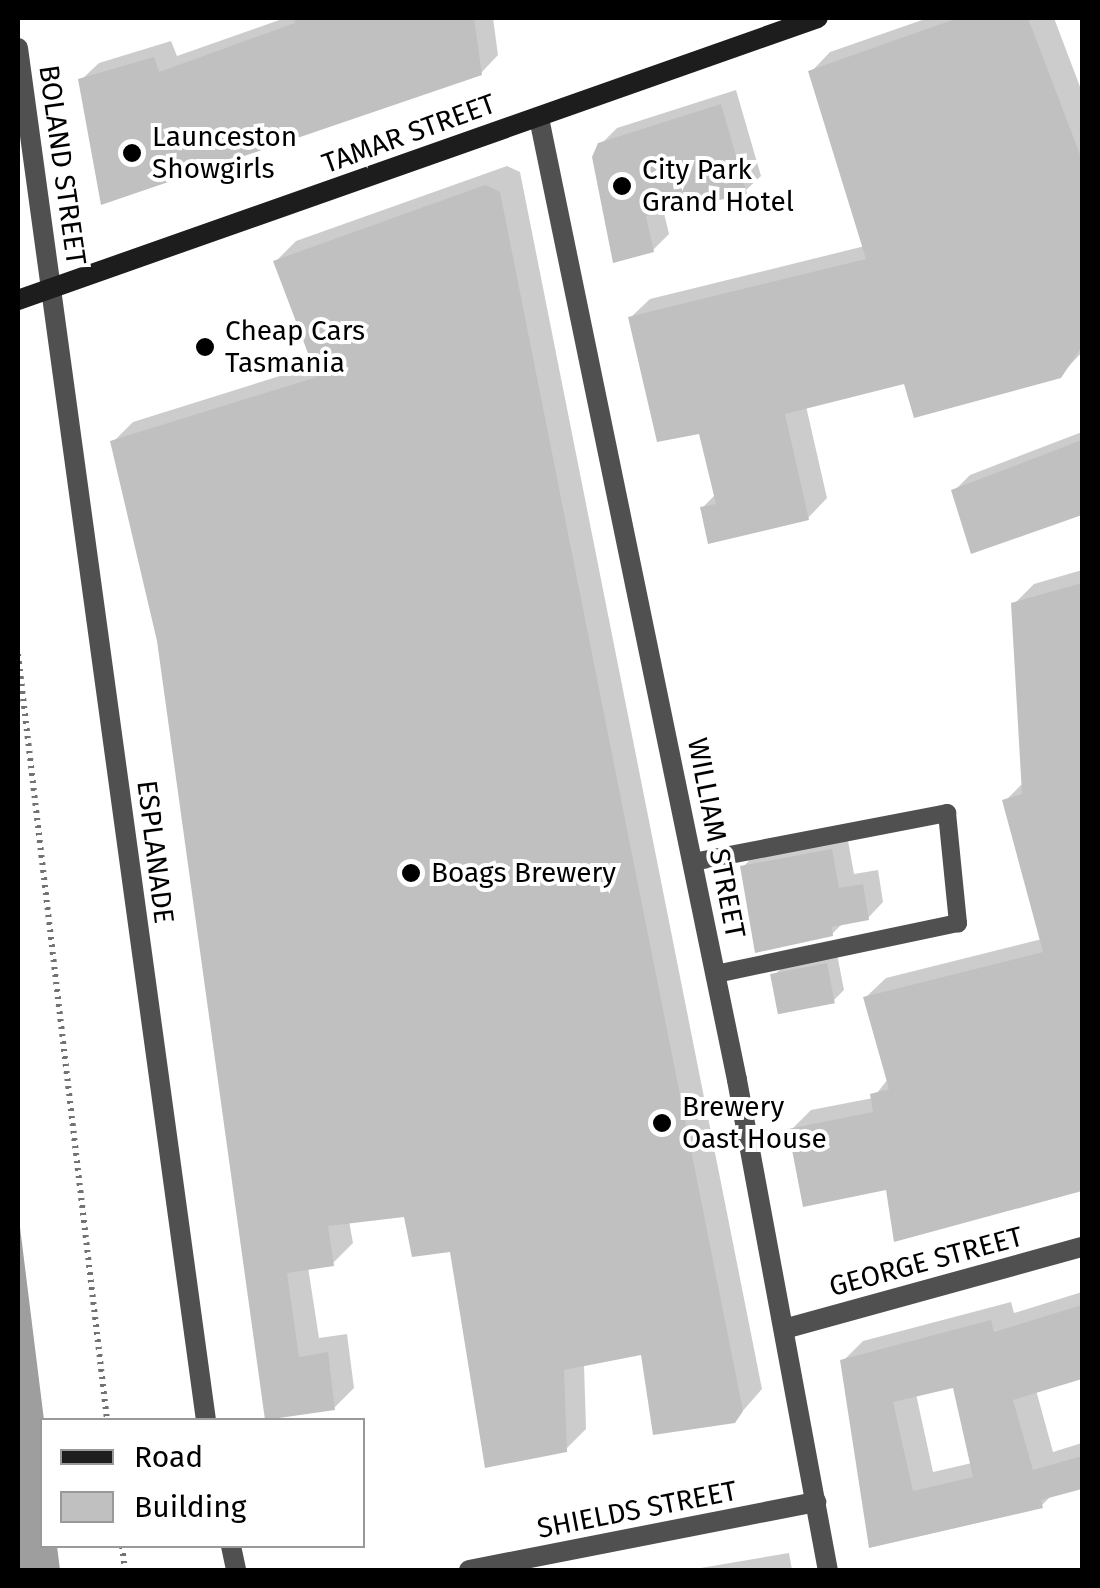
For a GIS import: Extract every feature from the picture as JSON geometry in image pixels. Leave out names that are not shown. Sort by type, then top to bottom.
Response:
[{"type":"main road","name":"TAMAR STREET","points":[[18,300],[818,18]]},
{"type":"street","name":"BOLAND STREET","points":[[18,48],[51,290]]},
{"type":"street","name":"WILLIAM STREET","points":[[539,118],[715,974],[828,1570]]},
{"type":"street","name":"ESPLANADE","points":[[51,290],[206,1418]]},
{"type":"street","name":"GEORGE STREET","points":[[784,1329],[1082,1247]]},
{"type":"street","name":"SHIELDS STREET","points":[[469,1570],[816,1502]]},
{"type":"lane","points":[[692,862],[947,813],[958,923],[715,974]]},
{"type":"path","points":[[18,654],[107,1418]]},
{"type":"shaded area","points":[[18,1211],[44,1418],[40,1418],[40,1548],[57,1548],[60,1570],[18,1570]]},
{"type":"building","points":[[293,18],[474,18],[482,75],[101,205],[78,79],[154,57],[159,72],[295,23]]},
{"type":"building","points":[[958,18],[1028,18],[1082,160],[1082,346],[1061,378],[914,418],[904,384],[785,414],[809,520],[708,544],[700,507],[716,504],[699,434],[657,442],[628,317],[866,259],[808,71]]},
{"type":"building","points":[[721,104],[747,194],[646,216],[654,252],[613,263],[592,157],[598,143]]},
{"type":"building","name":"Boags Brewery","points":[[485,185],[500,192],[743,1411],[735,1423],[653,1435],[641,1355],[564,1370],[567,1452],[485,1468],[450,1252],[412,1257],[404,1217],[328,1226],[334,1266],[287,1273],[299,1357],[328,1352],[335,1410],[265,1418],[157,641],[110,441],[317,377],[273,261]]},
{"type":"building","points":[[1082,440],[1082,515],[971,554],[951,490]]},
{"type":"building","points":[[1082,583],[1082,1191],[894,1242],[886,1190],[803,1207],[788,1129],[873,1112],[870,1094],[889,1089],[863,997],[1043,952],[1002,800],[1022,794],[1011,603]]},
{"type":"building","points":[[832,849],[839,888],[863,884],[869,920],[832,927],[833,936],[755,953],[740,866]]},
{"type":"building","points":[[827,963],[835,1003],[778,1014],[770,974]]},
{"type":"building","points":[[1082,1305],[1082,1379],[1013,1400],[1033,1470],[1082,1456],[1082,1489],[1041,1500],[1043,1508],[869,1548],[840,1360],[991,1320],[994,1332]],"holes":[[[953,1388],[973,1477],[913,1491],[893,1402]]]},
{"type":"place","name":"Launceston Showgirls","points":[[132,153]]},
{"type":"place","name":"City Park Grand Hotel","points":[[622,186]]},
{"type":"place","name":"Cheap Cars Tasmania","points":[[205,347]]},
{"type":"place","name":"Boags Brewery","points":[[411,873]]},
{"type":"place","name":"Brewery Oast House","points":[[662,1123]]}]
